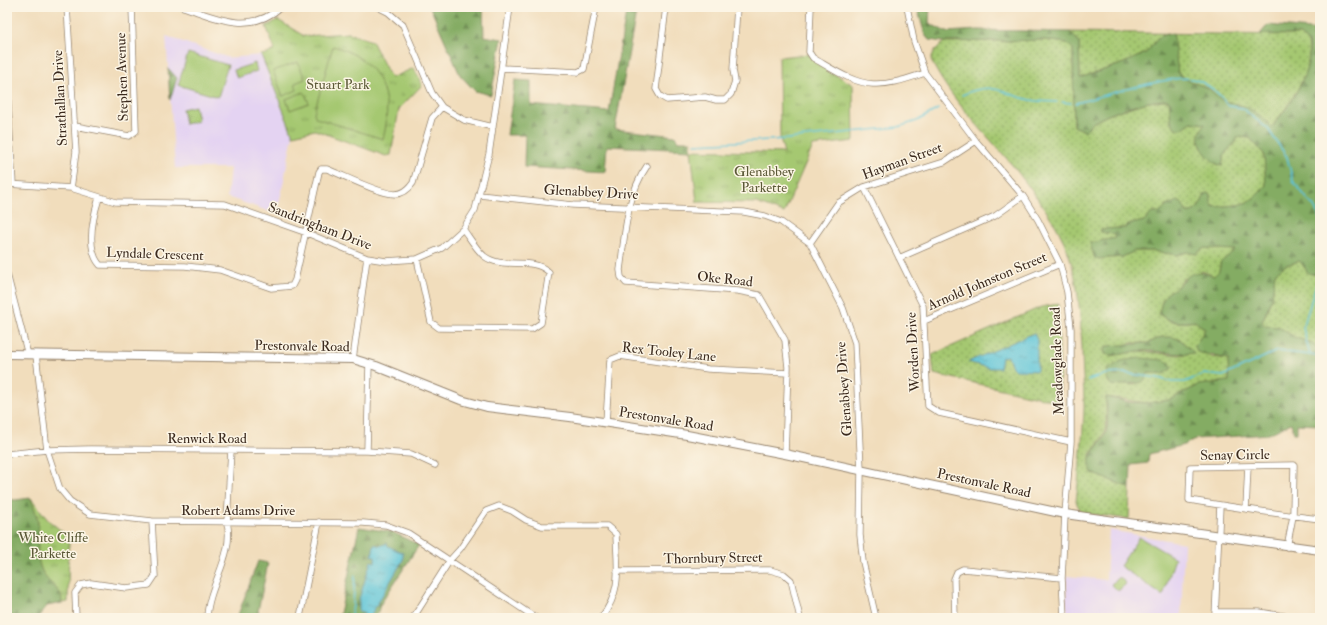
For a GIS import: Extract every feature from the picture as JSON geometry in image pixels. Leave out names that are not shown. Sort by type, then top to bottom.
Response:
[{"type":"street","name":"Strathallan Drive","points":[[67,7],[76,152],[71,188]]},
{"type":"street","name":"Stephen Avenue","points":[[75,126],[129,136],[136,131],[132,7]]},
{"type":"street","points":[[182,7],[219,19],[241,24],[264,18],[281,7]]},
{"type":"street","points":[[378,7],[388,12],[403,25],[432,93],[442,107],[453,115],[464,120],[493,127]]},
{"type":"street","name":"Sandringham Drive","points":[[10,184],[71,188],[99,198],[116,202],[225,204],[307,233],[366,258],[386,261],[417,259],[442,248],[463,229],[475,210],[493,127],[510,7]]},
{"type":"street","points":[[502,68],[578,72],[584,69],[596,7]]},
{"type":"street","points":[[666,7],[656,89],[660,96],[667,100],[705,97],[716,100],[725,100],[731,94],[735,81],[733,70],[737,7]]},
{"type":"street","points":[[810,7],[809,52],[813,58],[852,79],[873,84],[898,82],[925,73]]},
{"type":"street","name":"Meadowglade Road","points":[[907,7],[914,41],[925,73],[976,141],[1023,196],[1038,220],[1060,264],[1067,292],[1071,329],[1071,442],[1065,514],[1062,578],[1064,618]]},
{"type":"street","points":[[7,88],[10,184]]},
{"type":"street","points":[[307,233],[319,172],[321,169],[327,169],[381,190],[396,194],[407,191],[414,183],[432,118],[442,107]]},
{"type":"street","name":"Hayman Street","points":[[810,243],[838,203],[864,186],[944,162],[976,141]]},
{"type":"street","points":[[629,207],[637,180],[647,166]]},
{"type":"street","name":"Worden Drive","points":[[864,186],[923,306],[928,406],[939,413],[1071,442]]},
{"type":"street","name":"Glenabbey Drive","points":[[479,195],[573,205],[744,212],[765,216],[781,222],[810,243],[843,308],[855,343],[861,470],[860,535],[863,562],[876,618]]},
{"type":"street","points":[[899,258],[994,216],[1023,196]]},
{"type":"street","name":"Lyndale Crescent","points":[[99,198],[93,219],[91,237],[96,262],[105,266],[184,266],[220,270],[271,288],[285,288],[292,286],[295,280],[307,233]]},
{"type":"street","name":"Oke Road","points":[[629,207],[620,270],[621,277],[626,283],[738,291],[759,295],[785,340],[788,373],[785,454]]},
{"type":"street","points":[[417,259],[431,322],[439,328],[532,329],[540,323],[549,272],[542,265],[501,262],[485,256],[463,229]]},
{"type":"street","points":[[353,359],[366,258]]},
{"type":"street","name":"Arnold Johnston Street","points":[[924,321],[1060,264]]},
{"type":"street","name":"Robert Adams Drive","points":[[7,274],[32,355],[47,450],[60,489],[70,501],[90,514],[152,521],[319,522],[386,525],[408,533],[536,618]]},
{"type":"street","name":"Prestonvale Road","points":[[7,354],[353,359],[369,363],[472,404],[606,422],[686,435],[785,454],[1065,514],[1287,547],[1320,550]]},
{"type":"street","name":"Rex Tooley Lane","points":[[606,422],[610,360],[620,356],[708,369],[788,373]]},
{"type":"street","points":[[367,451],[369,363]]},
{"type":"street","name":"Renwick Road","points":[[7,454],[47,450],[367,451],[411,454],[435,465]]},
{"type":"street","points":[[207,618],[212,593],[228,547],[229,532],[227,522],[231,450]]},
{"type":"street","points":[[1246,509],[1248,466]]},
{"type":"street","name":"Senay Circle","points":[[1287,547],[1292,516],[1294,466],[1190,467],[1189,500],[1292,516]]},
{"type":"street","points":[[1220,505],[1215,615],[1259,612],[1296,618]]},
{"type":"street","points":[[413,618],[450,560],[460,549],[486,512],[499,506],[512,511],[526,520],[542,526],[607,526],[616,534],[616,589],[611,605],[601,618]]},
{"type":"street","points":[[1292,516],[1320,520]]},
{"type":"street","points":[[76,618],[76,593],[81,585],[91,584],[126,588],[149,585],[154,576],[152,521]]},
{"type":"street","points":[[300,617],[319,522]]},
{"type":"street","points":[[955,618],[954,578],[957,572],[963,568],[1062,578]]},
{"type":"street","name":"Thornbury Street","points":[[617,572],[770,570],[784,574],[791,580],[800,618]]},
{"type":"shaded area","points":[[166,36],[229,58],[261,55],[293,135],[277,214],[227,197],[230,168],[175,168]]},
{"type":"shaded area","points":[[1109,530],[1184,543],[1181,618],[1068,618],[1066,601],[1067,576],[1106,580]]},
{"type":"green space","points":[[430,7],[483,7],[484,36],[502,39],[491,95],[475,91],[460,75]]},
{"type":"green space","points":[[627,7],[637,7],[615,129],[675,136],[678,141],[691,141],[691,150],[607,146],[605,172],[524,167],[525,135],[507,135],[515,80],[531,81],[531,105],[609,112]]},
{"type":"green space","points":[[917,7],[930,7],[929,23],[946,32],[978,30],[1070,32],[1079,42],[1080,78],[1124,63],[1146,53],[1160,36],[1173,33],[1178,73],[1189,81],[1208,88],[1222,100],[1247,107],[1263,118],[1272,127],[1293,98],[1304,76],[1308,64],[1308,42],[1300,35],[1260,34],[1268,25],[1320,30],[1320,59],[1317,60],[1316,70],[1320,75],[1320,130],[1317,130],[1320,142],[1320,276],[1308,273],[1300,261],[1286,265],[1275,273],[1272,297],[1262,322],[1265,326],[1279,327],[1294,337],[1314,344],[1320,352],[1320,425],[1297,424],[1297,433],[1294,433],[1291,423],[1269,434],[1195,439],[1184,445],[1149,454],[1148,463],[1131,465],[1130,488],[1092,473],[1090,465],[1091,455],[1103,438],[1107,428],[1106,397],[1128,402],[1148,403],[1169,400],[1199,385],[1229,381],[1228,359],[1197,352],[1195,346],[1205,329],[1195,321],[1176,322],[1159,314],[1163,299],[1169,292],[1176,288],[1193,273],[1197,272],[1214,276],[1219,271],[1221,262],[1235,250],[1204,248],[1196,254],[1187,252],[1177,255],[1153,251],[1135,251],[1122,257],[1095,259],[1090,243],[1116,238],[1114,234],[1101,232],[1101,229],[1126,228],[1127,225],[1144,221],[1152,213],[1158,213],[1168,205],[1177,201],[1182,203],[1186,212],[1190,212],[1196,210],[1205,194],[1209,193],[1211,196],[1211,203],[1214,207],[1238,205],[1249,201],[1254,198],[1266,185],[1264,154],[1250,138],[1238,137],[1226,152],[1222,166],[1214,162],[1203,150],[1199,140],[1199,136],[1205,124],[1191,122],[1182,129],[1176,129],[1171,121],[1169,100],[1152,101],[1101,118],[1094,122],[1085,131],[1074,126],[1073,49],[1067,43],[1045,40],[944,42],[929,40],[925,35]]},
{"type":"green space","name":"Stuart Park","points":[[278,20],[304,36],[349,33],[372,41],[391,78],[414,68],[422,85],[399,109],[391,155],[386,156],[315,130],[293,135],[261,55],[275,50],[266,26]]},
{"type":"green space","points":[[1070,32],[1300,35],[1308,42],[1308,65],[1299,88],[1272,127],[1263,118],[1222,100],[1208,88],[1189,81],[1178,73],[1160,36],[1146,53],[1124,63],[1080,78],[1079,42]]},
{"type":"green space","points":[[1045,40],[1067,43],[1073,49],[1074,126],[1085,131],[1094,122],[1101,118],[1153,101],[1169,100],[1171,121],[1182,129],[1191,122],[1205,124],[1201,147],[1216,164],[1222,165],[1227,152],[1238,137],[1250,138],[1264,154],[1266,185],[1254,198],[1249,201],[1238,205],[1214,207],[1211,203],[1209,193],[1205,194],[1196,210],[1186,212],[1182,203],[1168,205],[1158,213],[1152,213],[1144,221],[1127,225],[1126,228],[1101,229],[1101,232],[1114,234],[1117,238],[1091,243],[1095,259],[1122,257],[1135,251],[1153,251],[1177,255],[1187,252],[1196,254],[1204,248],[1236,250],[1221,262],[1219,271],[1214,276],[1202,271],[1183,279],[1162,301],[1159,314],[1176,322],[1195,321],[1205,329],[1196,346],[1211,357],[1228,359],[1229,381],[1199,385],[1169,400],[1148,403],[1106,397],[1106,428],[1101,440],[1090,454],[1092,473],[1130,488],[1129,519],[1082,513],[1076,502],[1083,431],[1084,400],[1080,311],[1072,264],[1059,232],[1040,203],[1009,161],[972,120],[939,76],[931,60],[935,50],[944,42]],"holes":[[[1162,337],[1181,340],[1193,353],[1179,355],[1138,351],[1110,356],[1129,343],[1148,343]],[[1163,360],[1135,385],[1128,384]]]},
{"type":"green space","points":[[333,46],[349,52],[361,60],[372,69],[379,81],[387,108],[383,139],[316,118],[314,113]]},
{"type":"green space","points":[[188,53],[228,65],[218,97],[178,85]]},
{"type":"green space","name":"Glenabbey Parkette","points":[[809,54],[822,66],[853,85],[854,141],[813,146],[784,213],[756,203],[697,202],[691,150],[784,153],[780,138],[779,57]]},
{"type":"green space","points":[[298,62],[305,79],[295,83],[297,90],[283,96],[273,71]]},
{"type":"green space","points":[[255,63],[257,71],[237,78],[234,70]]},
{"type":"green space","points":[[168,68],[177,78],[170,100]]},
{"type":"green space","points":[[304,92],[309,103],[290,110],[286,99]]},
{"type":"green space","points":[[195,106],[198,121],[185,124],[182,109]]},
{"type":"green space","points":[[1300,261],[1309,273],[1320,276],[1320,352],[1314,344],[1294,337],[1279,327],[1265,326],[1262,322],[1272,297],[1275,273],[1286,265]]},
{"type":"green space","points":[[1058,304],[1060,402],[934,374],[932,355],[1041,307]]},
{"type":"green space","points":[[1162,337],[1172,337],[1181,340],[1194,353],[1179,354],[1137,351],[1117,355],[1105,354],[1104,350],[1107,346],[1148,343]]},
{"type":"green space","points":[[1140,358],[1163,360],[1170,363],[1172,368],[1163,374],[1148,373],[1145,380],[1137,383],[1111,385],[1107,380],[1107,370],[1121,361]]},
{"type":"green space","points":[[31,498],[38,522],[38,554],[40,567],[45,577],[58,590],[62,598],[62,603],[47,606],[37,618],[7,618],[7,499],[15,500]]},
{"type":"green space","name":"White Cliffe Parkette","points":[[31,498],[48,520],[69,537],[68,602],[62,603],[62,598],[58,590],[45,577],[40,567],[38,554],[38,522]]},
{"type":"green space","points":[[359,527],[392,532],[419,545],[380,605],[376,618],[339,618]]},
{"type":"green space","points":[[1139,537],[1175,558],[1163,596],[1120,566]]},
{"type":"green space","points":[[258,561],[268,563],[258,611],[260,618],[239,618],[238,615]]},
{"type":"green space","points":[[1120,577],[1126,584],[1118,591],[1111,584]]},
{"type":"water","points":[[1034,333],[1037,340],[1037,371],[1015,370],[1012,367],[1008,356],[1002,357],[1000,368],[990,368],[968,362]]},
{"type":"water","points":[[387,543],[388,546],[403,553],[403,560],[369,618],[360,618],[360,615],[364,615],[364,612],[359,611],[359,599],[371,561],[375,562],[375,556],[372,556],[374,544],[380,546]]},
{"type":"waterway","points":[[1076,103],[1136,87],[1170,80],[1183,78],[1193,79],[1204,83],[1218,93],[1229,106],[1242,108],[1268,129],[1287,157],[1293,181],[1314,207],[1320,218]]},
{"type":"waterway","points":[[962,95],[973,91],[990,88],[1031,100],[1057,102]]},
{"type":"waterway","points":[[1062,102],[1071,103]]},
{"type":"waterway","points":[[695,144],[788,139],[898,127],[917,121],[938,109]]},
{"type":"waterway","points":[[1310,355],[1303,328],[1320,272]]},
{"type":"waterway","points":[[1088,380],[1106,374],[1124,373],[1158,378],[1172,382],[1185,382],[1204,374],[1223,376],[1277,351],[1320,356]]},
{"type":"waterway","points":[[350,618],[353,606],[355,575]]}]
